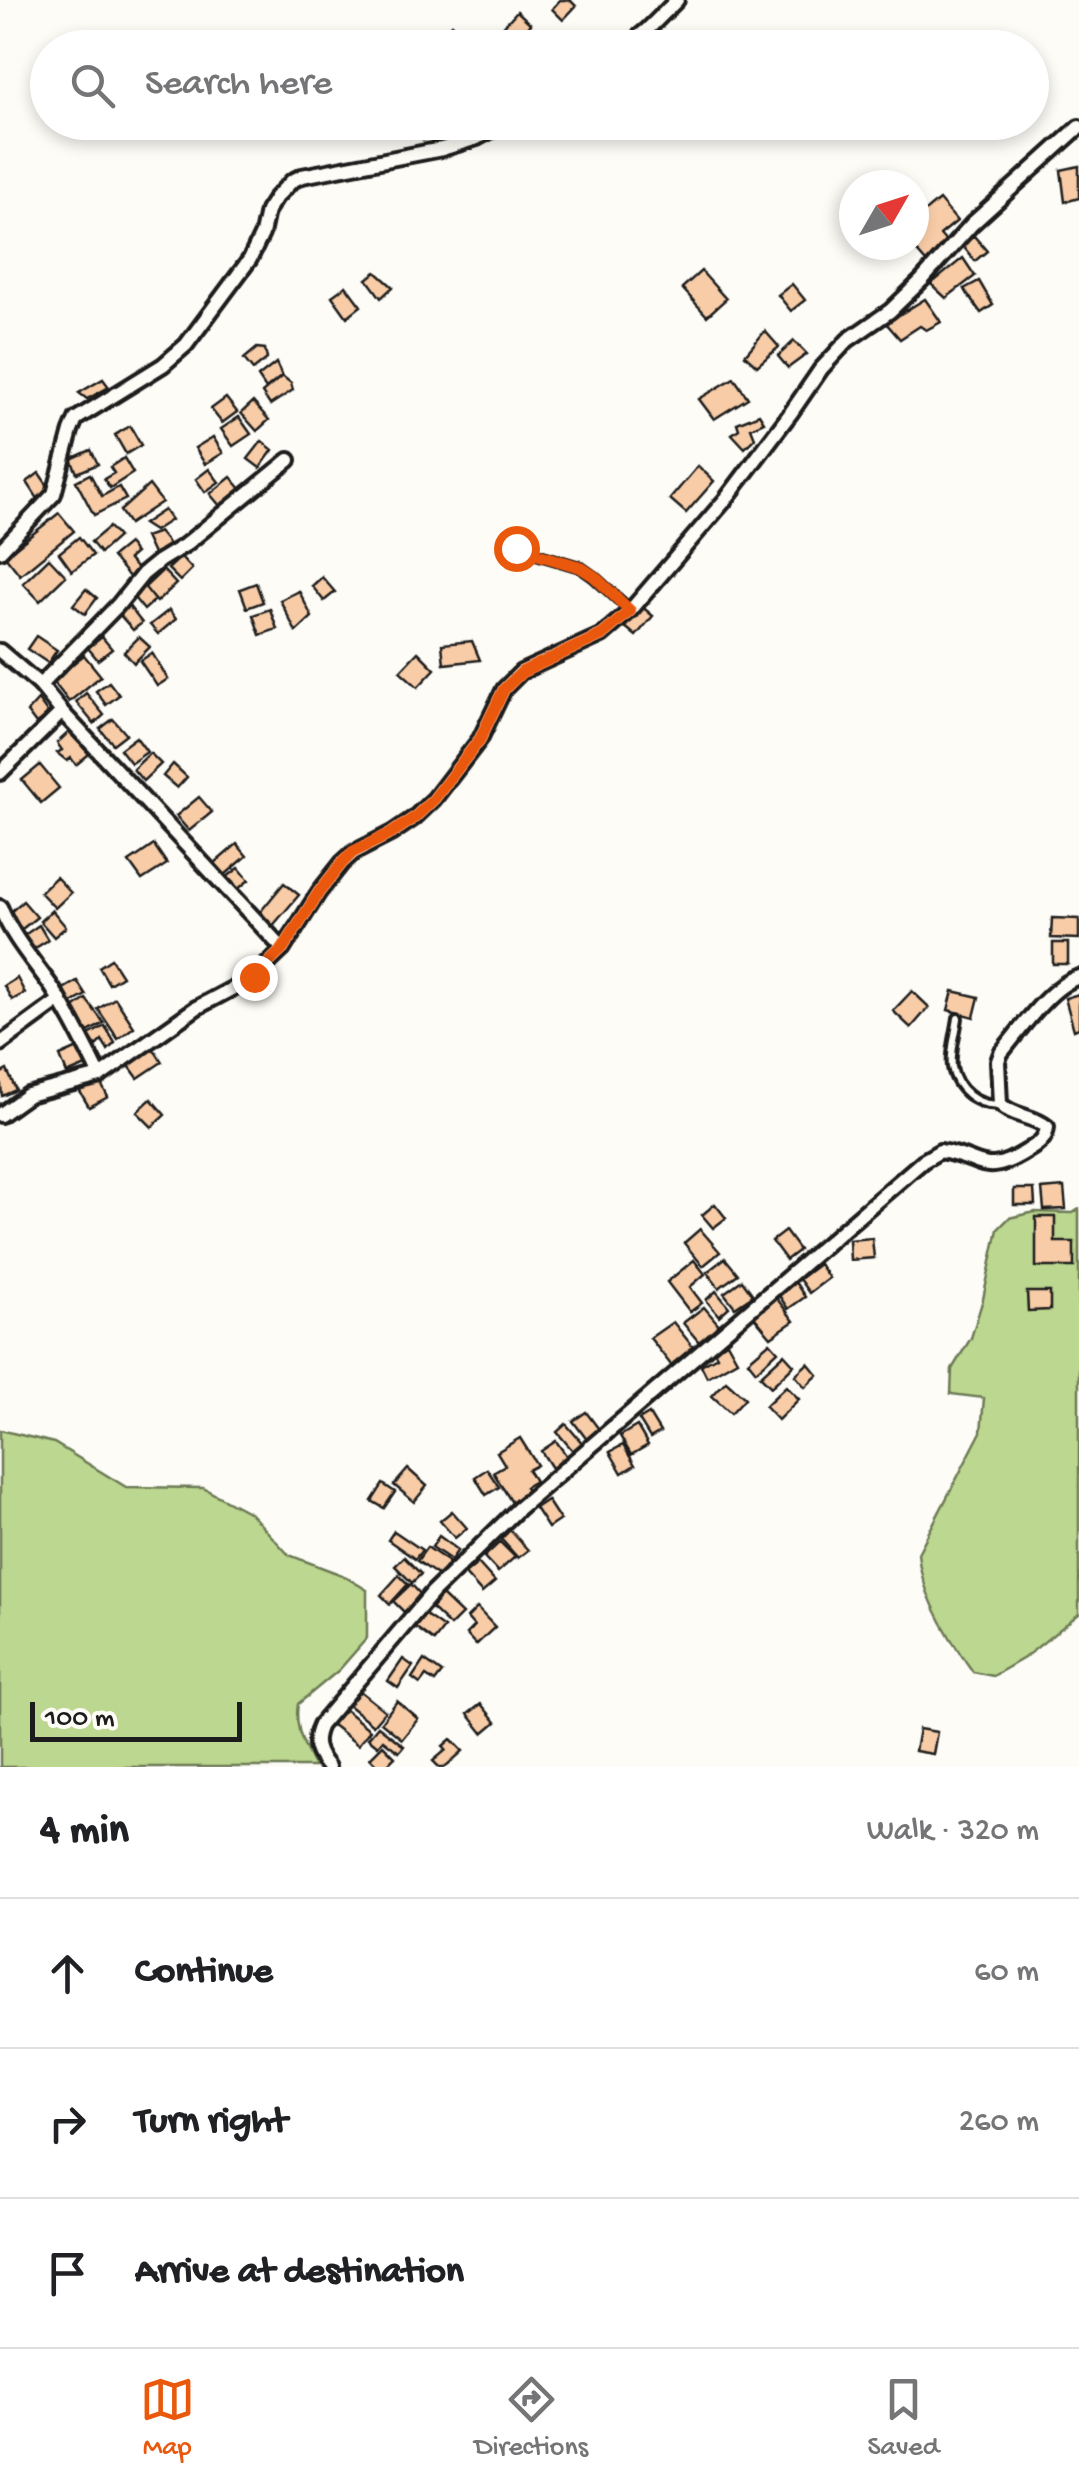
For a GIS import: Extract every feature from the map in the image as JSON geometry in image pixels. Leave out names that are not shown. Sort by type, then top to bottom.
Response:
[{"type":"street","points":[[647,30],[677,0]]},
{"type":"street","points":[[0,1115],[28,1095],[100,1076],[196,1008],[254,977],[283,949],[319,892],[353,852],[392,833],[434,799],[480,739],[512,679],[602,635],[630,611],[726,499],[820,368],[848,340],[890,310],[972,224],[1079,127]]},
{"type":"street","points":[[0,551],[54,494],[76,419],[162,365],[186,345],[250,259],[262,234],[266,212],[286,186],[302,176],[470,140]]},
{"type":"street","points":[[40,685],[143,574],[290,460]]},
{"type":"street","points":[[0,651],[40,685],[283,949]]},
{"type":"street","points":[[0,773],[62,712]]},
{"type":"street","points":[[0,906],[17,942],[76,1026],[100,1076]]},
{"type":"street","points":[[328,1767],[316,1750],[320,1725],[433,1592],[518,1510],[924,1161],[940,1151],[993,1167],[1007,1164],[1046,1136],[1046,1127],[1040,1121],[1006,1110],[1000,1104],[998,1061],[1052,995],[1079,977]]},
{"type":"street","points":[[0,1044],[60,1000]]},
{"type":"lane","points":[[516,548],[580,567],[630,611]]},
{"type":"lane","points":[[958,1018],[952,1067],[978,1103],[1000,1104]]},
{"type":"green space","points":[[1079,1209],[1079,1614],[1024,1658],[993,1676],[973,1672],[931,1600],[918,1553],[981,1432],[984,1398],[951,1394],[952,1369],[971,1338],[998,1229],[1009,1218],[1035,1212],[1073,1213]]},
{"type":"green space","points":[[0,1430],[54,1443],[126,1487],[203,1488],[250,1513],[289,1555],[342,1575],[367,1590],[367,1638],[339,1670],[298,1704],[299,1729],[315,1767],[0,1767]]},
{"type":"building","points":[[560,0],[570,0],[576,6],[563,20],[552,9]]},
{"type":"building","points":[[517,11],[531,24],[526,30],[500,30]]},
{"type":"building","points":[[1079,166],[1079,198],[1065,202],[1061,170]]},
{"type":"building","points":[[939,200],[957,221],[940,235],[948,244],[929,260],[929,208]]},
{"type":"building","points":[[974,236],[987,251],[975,261],[962,245]]},
{"type":"building","points":[[963,258],[975,276],[946,298],[931,284]]},
{"type":"building","points":[[701,271],[726,299],[707,316],[682,288]]},
{"type":"building","points":[[376,272],[393,287],[381,298],[367,279]]},
{"type":"building","points":[[979,281],[993,305],[981,313],[964,289]]},
{"type":"building","points":[[792,284],[805,300],[791,311],[778,295]]},
{"type":"building","points":[[346,286],[361,306],[347,317],[332,296]]},
{"type":"building","points":[[925,299],[941,322],[926,330],[920,326],[900,339],[886,323]]},
{"type":"building","points":[[765,331],[779,347],[757,366],[745,355]]},
{"type":"building","points":[[794,341],[807,354],[788,368],[778,356]]},
{"type":"building","points":[[257,348],[265,349],[267,359],[253,370],[244,359]]},
{"type":"building","points":[[276,363],[282,376],[266,389],[258,377]]},
{"type":"building","points":[[282,376],[293,390],[270,405],[262,393]]},
{"type":"building","points":[[734,378],[748,398],[714,419],[699,399]]},
{"type":"building","points":[[103,379],[109,387],[87,399],[79,393]]},
{"type":"building","points":[[226,398],[237,412],[222,423],[211,409]]},
{"type":"building","points":[[253,402],[269,420],[257,431],[241,413]]},
{"type":"building","points":[[759,414],[764,422],[751,428],[755,438],[745,448],[732,434],[739,429],[737,423]]},
{"type":"building","points":[[239,417],[251,434],[233,446],[221,429]]},
{"type":"building","points":[[130,426],[141,445],[126,454],[115,435]]},
{"type":"building","points":[[213,437],[223,453],[205,464],[195,448]]},
{"type":"building","points":[[262,441],[273,450],[260,468],[248,459]]},
{"type":"building","points":[[91,450],[98,464],[77,473],[71,459]]},
{"type":"building","points":[[124,458],[133,473],[110,488],[104,479],[114,473],[110,467]]},
{"type":"building","points":[[698,466],[714,481],[686,513],[670,499]]},
{"type":"building","points":[[209,469],[219,482],[205,492],[196,479]]},
{"type":"building","points":[[39,473],[50,489],[38,499],[27,482]]},
{"type":"building","points":[[90,474],[102,496],[119,487],[126,499],[94,515],[76,481]]},
{"type":"building","points":[[231,477],[242,490],[221,507],[210,494]]},
{"type":"building","points":[[149,485],[162,502],[129,524],[120,511]]},
{"type":"building","points":[[164,510],[171,520],[154,531],[143,524]]},
{"type":"building","points":[[59,513],[74,531],[20,575],[5,556]]},
{"type":"building","points":[[109,527],[118,537],[100,553],[91,542]]},
{"type":"building","points":[[159,532],[172,548],[156,561],[145,537]]},
{"type":"building","points":[[79,537],[93,555],[72,571],[59,553]]},
{"type":"building","points":[[128,544],[135,553],[128,559],[140,572],[131,579],[112,557]]},
{"type":"building","points":[[181,557],[192,569],[180,581],[168,569]]},
{"type":"building","points":[[49,558],[66,576],[40,601],[23,583]]},
{"type":"building","points":[[163,570],[176,584],[157,602],[144,588]]},
{"type":"building","points":[[322,577],[335,592],[324,601],[312,586]]},
{"type":"building","points":[[256,583],[263,602],[247,608],[240,589]]},
{"type":"building","points":[[143,585],[155,600],[144,610],[131,594]]},
{"type":"building","points":[[86,589],[97,598],[85,614],[73,605]]},
{"type":"building","points":[[299,591],[312,617],[296,632],[280,600]]},
{"type":"building","points":[[128,605],[142,623],[133,630],[118,613]]},
{"type":"building","points":[[640,605],[653,616],[636,636],[623,625]]},
{"type":"building","points":[[270,609],[277,629],[260,635],[253,615]]},
{"type":"building","points":[[169,610],[176,619],[158,634],[150,625]]},
{"type":"building","points":[[36,636],[57,650],[48,663],[27,649]]},
{"type":"building","points":[[102,637],[112,649],[98,660],[88,648]]},
{"type":"building","points":[[139,637],[150,647],[134,663],[124,652]]},
{"type":"building","points":[[472,641],[480,660],[444,664],[442,644]]},
{"type":"building","points":[[418,652],[435,669],[418,687],[400,671]]},
{"type":"building","points":[[152,653],[168,679],[157,686],[140,661]]},
{"type":"building","points":[[84,655],[101,676],[69,702],[52,680]]},
{"type":"building","points":[[109,682],[119,695],[106,705],[96,691]]},
{"type":"building","points":[[86,693],[104,715],[94,724],[76,702]]},
{"type":"building","points":[[38,700],[49,715],[36,724],[27,712]]},
{"type":"building","points":[[113,719],[126,734],[113,744],[100,729]]},
{"type":"building","points":[[70,731],[89,754],[76,765],[71,758],[67,761],[57,753],[62,750],[57,743]]},
{"type":"building","points":[[136,737],[147,752],[131,763],[120,749]]},
{"type":"building","points":[[150,753],[161,764],[143,781],[133,769]]},
{"type":"building","points":[[173,764],[187,777],[177,788],[163,776]]},
{"type":"building","points":[[40,765],[59,788],[41,803],[22,780]]},
{"type":"building","points":[[199,797],[212,812],[189,831],[176,816]]},
{"type":"building","points":[[237,844],[247,856],[225,875],[215,863]]},
{"type":"building","points":[[154,845],[167,864],[142,880],[129,862]]},
{"type":"building","points":[[239,868],[249,880],[237,890],[227,877]]},
{"type":"building","points":[[56,877],[71,893],[55,908],[40,892]]},
{"type":"building","points":[[284,883],[299,895],[270,929],[256,917]]},
{"type":"building","points":[[23,901],[37,917],[22,929],[8,914]]},
{"type":"building","points":[[52,910],[66,927],[54,937],[40,921]]},
{"type":"building","points":[[1052,918],[1079,919],[1079,939],[1051,938]]},
{"type":"building","points":[[39,925],[48,940],[29,952],[20,938]]},
{"type":"building","points":[[1053,943],[1068,943],[1068,964],[1053,964]]},
{"type":"building","points":[[111,959],[122,976],[109,984],[99,967]]},
{"type":"building","points":[[17,978],[25,993],[12,1000],[4,986]]},
{"type":"building","points":[[77,981],[86,995],[68,1005],[60,991]]},
{"type":"building","points":[[912,991],[929,1007],[911,1028],[893,1011]]},
{"type":"building","points":[[953,991],[979,997],[974,1017],[948,1010]]},
{"type":"building","points":[[1079,994],[1079,1028],[1074,1030],[1065,998]]},
{"type":"building","points":[[115,998],[134,1027],[118,1039],[98,1009]]},
{"type":"building","points":[[86,999],[104,1023],[88,1032],[72,1009]]},
{"type":"building","points":[[105,1026],[115,1043],[108,1050],[102,1040],[96,1046],[89,1035]]},
{"type":"building","points":[[152,1046],[162,1062],[138,1078],[127,1063]]},
{"type":"building","points":[[78,1048],[86,1066],[67,1074],[60,1056]]},
{"type":"building","points":[[7,1070],[16,1090],[2,1096],[0,1074]]},
{"type":"building","points":[[99,1080],[108,1097],[89,1107],[79,1090]]},
{"type":"building","points":[[151,1099],[165,1115],[152,1127],[137,1112]]},
{"type":"building","points":[[1064,1187],[1066,1209],[1044,1210],[1042,1189]]},
{"type":"building","points":[[1014,1189],[1034,1189],[1035,1205],[1014,1205]]},
{"type":"building","points":[[715,1204],[726,1218],[713,1228],[702,1215]]},
{"type":"building","points":[[1036,1217],[1055,1217],[1055,1242],[1074,1242],[1074,1267],[1036,1267]]},
{"type":"building","points":[[700,1229],[720,1252],[703,1266],[684,1243]]},
{"type":"building","points":[[785,1231],[799,1250],[786,1260],[772,1241]]},
{"type":"building","points":[[872,1238],[874,1258],[850,1260],[849,1240]]},
{"type":"building","points":[[725,1258],[738,1274],[719,1288],[707,1272]]},
{"type":"building","points":[[694,1260],[705,1274],[690,1287],[702,1303],[690,1312],[667,1282]]},
{"type":"building","points":[[819,1264],[829,1278],[809,1293],[799,1279]]},
{"type":"building","points":[[742,1280],[753,1295],[735,1307],[724,1293]]},
{"type":"building","points":[[795,1282],[805,1297],[788,1309],[778,1294]]},
{"type":"building","points":[[716,1291],[729,1307],[719,1316],[706,1300]]},
{"type":"building","points":[[1027,1292],[1050,1292],[1050,1310],[1028,1311]]},
{"type":"building","points":[[774,1295],[794,1321],[771,1337],[751,1313]]},
{"type":"building","points":[[704,1307],[720,1326],[699,1342],[683,1323]]},
{"type":"building","points":[[673,1322],[693,1347],[671,1365],[650,1338]]},
{"type":"building","points":[[727,1342],[737,1360],[707,1377],[701,1365],[717,1356],[713,1349]]},
{"type":"building","points":[[770,1342],[778,1351],[756,1371],[748,1361]]},
{"type":"building","points":[[784,1354],[794,1365],[771,1387],[760,1376]]},
{"type":"building","points":[[808,1363],[818,1375],[805,1387],[795,1375]]},
{"type":"building","points":[[726,1381],[745,1398],[731,1413],[712,1396]]},
{"type":"building","points":[[786,1386],[799,1399],[778,1420],[765,1406]]},
{"type":"building","points":[[586,1412],[601,1432],[588,1441],[573,1421]]},
{"type":"building","points":[[649,1414],[660,1432],[650,1438],[639,1420]]},
{"type":"building","points":[[566,1424],[583,1444],[574,1452],[557,1432]]},
{"type":"building","points":[[637,1426],[648,1445],[631,1455],[620,1436]]},
{"type":"building","points":[[520,1438],[537,1465],[528,1470],[535,1481],[525,1487],[530,1496],[514,1506],[493,1472],[505,1465],[497,1452]]},
{"type":"building","points":[[556,1441],[568,1458],[552,1468],[541,1451]]},
{"type":"building","points":[[623,1445],[635,1465],[622,1473],[610,1452]]},
{"type":"building","points":[[408,1469],[427,1486],[414,1502],[394,1485]]},
{"type":"building","points":[[487,1469],[499,1487],[486,1495],[475,1477]]},
{"type":"building","points":[[383,1484],[395,1492],[384,1508],[372,1501]]},
{"type":"building","points":[[547,1500],[560,1520],[548,1528],[535,1508]]},
{"type":"building","points":[[452,1511],[467,1528],[455,1538],[440,1521]]},
{"type":"building","points":[[510,1530],[528,1550],[518,1558],[501,1539]]},
{"type":"building","points":[[394,1531],[422,1550],[415,1559],[388,1540]]},
{"type":"building","points":[[439,1536],[458,1550],[451,1560],[432,1547]]},
{"type":"building","points":[[500,1542],[515,1557],[498,1572],[484,1557]]},
{"type":"building","points":[[427,1547],[449,1562],[439,1576],[417,1561]]},
{"type":"building","points":[[404,1557],[421,1574],[412,1583],[395,1566]]},
{"type":"building","points":[[478,1563],[495,1582],[482,1593],[465,1574]]},
{"type":"building","points":[[399,1575],[408,1584],[390,1604],[381,1595]]},
{"type":"building","points":[[411,1584],[422,1596],[404,1612],[393,1601]]},
{"type":"building","points":[[442,1595],[462,1614],[450,1626],[431,1608]]},
{"type":"building","points":[[477,1608],[495,1627],[476,1645],[466,1634],[474,1626],[467,1618]]},
{"type":"building","points":[[424,1614],[444,1628],[434,1641],[415,1627]]},
{"type":"building","points":[[403,1659],[413,1666],[398,1688],[388,1681]]},
{"type":"building","points":[[424,1660],[442,1673],[435,1682],[426,1676],[420,1684],[412,1678]]},
{"type":"building","points":[[360,1691],[385,1711],[373,1725],[348,1705]]},
{"type":"building","points":[[397,1701],[418,1719],[402,1739],[381,1722]]},
{"type":"building","points":[[481,1704],[496,1722],[483,1733],[468,1714]]},
{"type":"building","points":[[344,1709],[370,1730],[358,1745],[331,1724]]},
{"type":"building","points":[[378,1726],[404,1746],[399,1752],[383,1740],[378,1746],[368,1738]]},
{"type":"building","points":[[919,1729],[937,1732],[933,1754],[915,1751]]},
{"type":"building","points":[[451,1739],[463,1751],[445,1767],[439,1767],[433,1761],[446,1750],[443,1746]]},
{"type":"building","points":[[383,1745],[395,1757],[385,1767],[379,1767],[370,1758]]},
{"type":"route","points":[[254,977],[283,949],[319,892],[353,852],[392,833],[434,799],[480,739],[512,679],[602,635],[630,611],[580,567],[516,548]]}]
